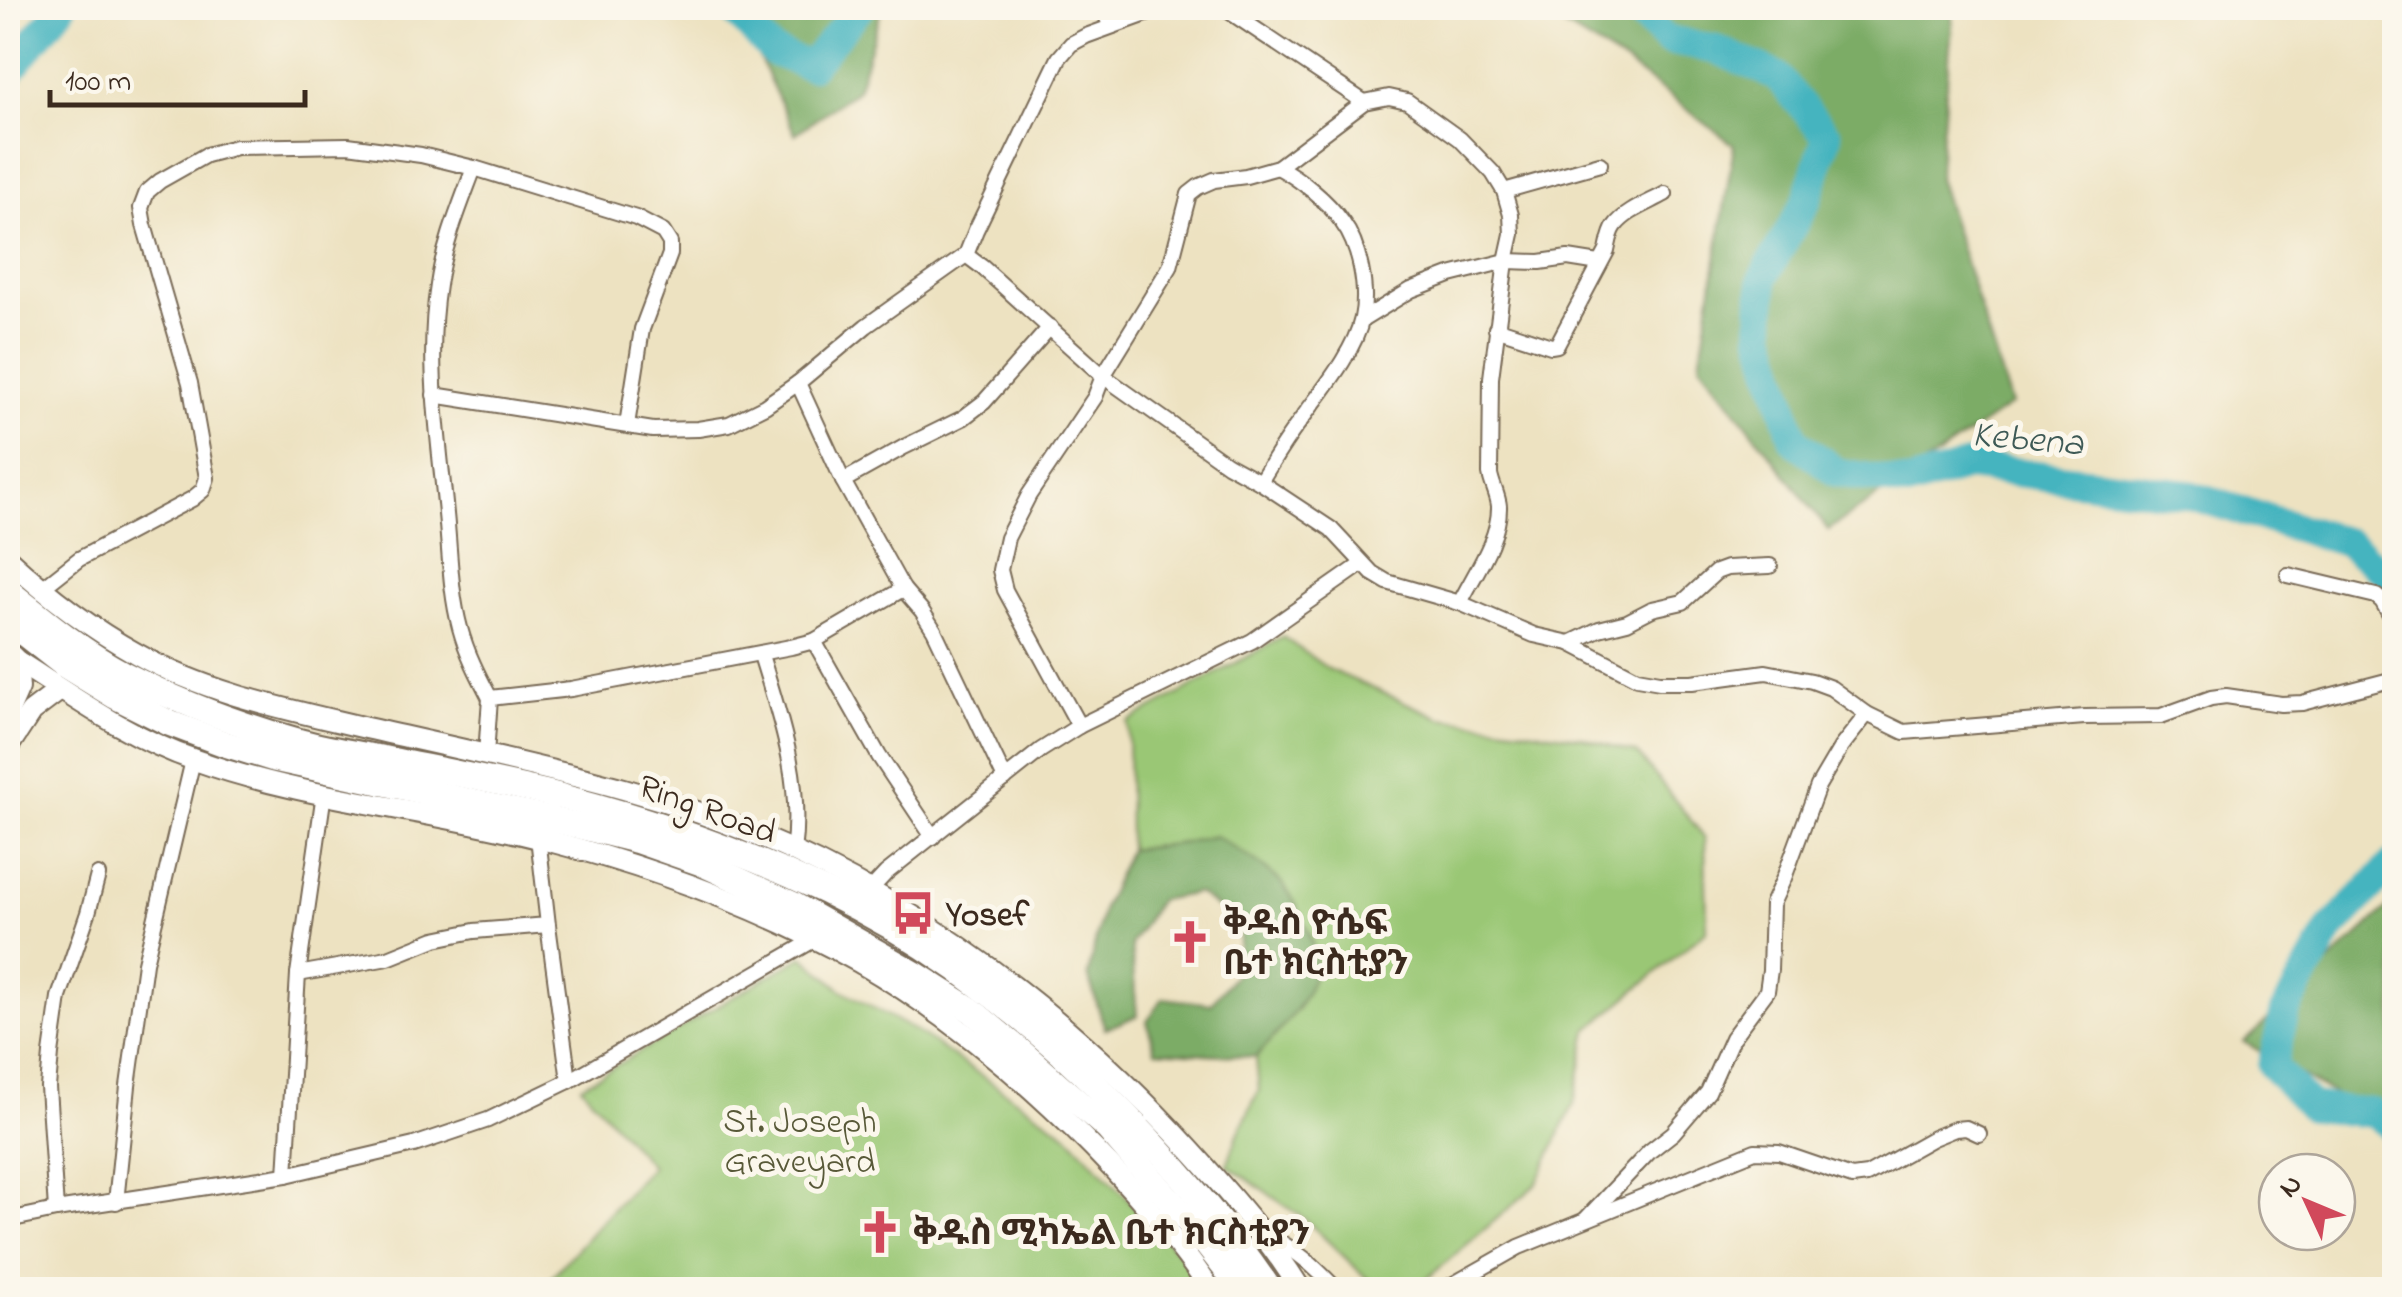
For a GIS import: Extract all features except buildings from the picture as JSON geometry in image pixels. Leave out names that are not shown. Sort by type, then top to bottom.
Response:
[{"type":"highway","name":"Ring Road","points":[[8,591],[60,634],[121,672],[187,703],[303,742],[497,782],[634,816],[756,861],[890,927],[998,1002],[1083,1072],[1176,1168],[1243,1250],[1270,1290]]},
{"type":"highway","name":"Ring Road","points":[[8,622],[63,664],[115,696],[169,723],[225,744],[274,759],[638,841],[701,863],[809,913],[971,1010],[1018,1049],[1108,1129],[1191,1224],[1242,1290]]},
{"type":"street","points":[[1102,8],[1112,26]]},
{"type":"street","points":[[434,395],[653,430],[729,424],[765,406],[798,384],[866,326],[966,255],[1060,58],[1071,44],[1163,8]]},
{"type":"street","points":[[1224,8],[1364,102]]},
{"type":"street","points":[[1079,726],[1005,590],[1000,570],[1007,538],[1029,495],[1094,397],[1170,267],[1189,194],[1214,180],[1278,166],[1364,102],[1388,97],[1420,109],[1460,139],[1493,173],[1504,191],[1511,215],[1512,234],[1491,378],[1490,474],[1498,500],[1498,518],[1489,547],[1460,603]]},
{"type":"street","points":[[42,590],[79,559],[203,490],[207,478],[190,383],[141,208],[147,192],[160,180],[206,155],[236,147],[348,145],[421,155],[636,218],[662,232],[670,242],[670,254],[642,329],[627,425]]},
{"type":"street","points":[[1504,191],[1600,164]]},
{"type":"street","points":[[1260,482],[1341,365],[1362,320],[1364,289],[1355,247],[1342,222],[1309,188],[1278,166]]},
{"type":"street","points":[[474,168],[447,243],[438,286],[434,395],[458,623],[470,660],[490,698],[486,755]]},
{"type":"street","points":[[1496,328],[1557,345],[1607,250],[1616,224],[1665,194]]},
{"type":"street","points":[[966,255],[1104,376],[1226,464],[1260,482],[1330,530],[1362,564],[1386,582],[1460,603],[1534,635],[1570,644],[1638,678],[1692,682],[1766,672],[1812,681],[1831,688],[1867,714],[1904,732],[2084,717],[2161,716],[2226,696],[2302,703],[2394,678]]},
{"type":"street","points":[[1362,320],[1411,290],[1506,260],[1540,262],[1568,258],[1599,263]]},
{"type":"street","points":[[843,481],[964,418],[984,402],[1050,327]]},
{"type":"street","points":[[798,384],[843,481],[903,588],[934,630],[1005,778]]},
{"type":"street","points":[[8,559],[42,590],[94,627],[140,656],[198,682],[258,703],[486,755],[689,809],[794,852],[870,890],[958,944],[1103,1061],[1213,1176],[1300,1290]]},
{"type":"street","points":[[870,890],[886,873],[1042,750],[1079,726],[1252,641],[1362,564]]},
{"type":"street","points":[[1570,644],[1652,609],[1683,602],[1716,572],[1770,566]]},
{"type":"street","points":[[2288,575],[2376,596],[2394,622]]},
{"type":"street","points":[[490,698],[571,689],[762,655],[814,641],[903,588]]},
{"type":"street","points":[[814,641],[879,756],[933,837]]},
{"type":"street","points":[[762,655],[796,784],[794,852]]},
{"type":"street","points":[[12,657],[138,736],[193,760],[259,780],[596,853],[726,899],[858,962],[902,989],[998,1060],[1057,1112],[1124,1182],[1212,1290]]},
{"type":"street","points":[[10,704],[20,679],[12,657]]},
{"type":"street","points":[[8,747],[32,712],[60,690]]},
{"type":"street","points":[[1586,1219],[1650,1151],[1673,1133],[1708,1092],[1732,1038],[1766,991],[1772,904],[1818,786],[1867,714]]},
{"type":"street","points":[[116,1202],[146,963],[193,760]]},
{"type":"street","points":[[286,1176],[298,974],[324,793]]},
{"type":"street","points":[[538,838],[569,1081]]},
{"type":"street","points":[[56,1210],[48,1087],[50,1054],[59,997],[98,875]]},
{"type":"street","points":[[298,974],[388,958],[435,939],[474,931],[548,925]]},
{"type":"street","points":[[8,1220],[286,1176],[488,1120],[569,1081],[814,940]]},
{"type":"street","points":[[1442,1290],[1519,1248],[1755,1151],[1779,1152],[1852,1177],[1867,1175],[1956,1129],[1966,1128],[1979,1134]]},
{"type":"street","points":[[1257,1230],[1308,1260],[1337,1290]]},
{"type":"green space","points":[[736,8],[882,8],[857,90],[795,134]]},
{"type":"green space","points":[[1534,8],[1958,8],[1953,15],[1938,178],[2011,405],[1828,530],[1700,363],[1734,145],[1627,64]]},
{"type":"green space","points":[[1283,637],[1328,669],[1441,718],[1580,737],[1637,753],[1705,838],[1707,930],[1588,1030],[1574,1103],[1536,1185],[1415,1289],[1378,1289],[1306,1220],[1227,1165],[1259,1090],[1256,1057],[1299,1007],[1284,885],[1215,836],[1129,850],[1128,722]]},
{"type":"green space","points":[[1215,836],[1262,866],[1285,887],[1302,917],[1314,954],[1314,974],[1304,997],[1256,1057],[1155,1051],[1147,1021],[1163,998],[1211,1004],[1236,973],[1241,926],[1198,893],[1159,900],[1131,944],[1137,1016],[1105,1029],[1088,975],[1103,908],[1129,850]]},
{"type":"green space","points":[[2394,902],[2394,1129],[2244,1042]]},
{"type":"green space","name":"St. Joseph Graveyard","points":[[803,956],[842,990],[917,1032],[1066,1133],[1185,1260],[1203,1290],[540,1290],[651,1166],[581,1086]]},
{"type":"waterway","name":"Kebena","points":[[8,73],[61,8]]},
{"type":"waterway","name":"Kebena","points":[[731,8],[773,52],[810,66],[860,8]]},
{"type":"waterway","name":"Kebena","points":[[1633,8],[1667,40],[1718,50],[1777,76],[1827,136],[1807,200],[1763,278],[1762,333],[1794,440],[1836,472],[1908,484],[1968,466],[2186,494],[2348,543],[2394,579]]},
{"type":"waterway","name":"Kebena","points":[[2394,863],[2331,929],[2285,1011],[2272,1066],[2311,1107],[2373,1113],[2394,1128]]},
{"type":"place","name":"Yosef","points":[[913,913]]},
{"type":"place","name":"ቅዱስ ዮሴፍ ቤተ ክርስቲያን","points":[[1190,942]]},
{"type":"place","name":"ቅዱስ ሚካኤል ቤተ ክርስቲያን","points":[[880,1232]]}]
